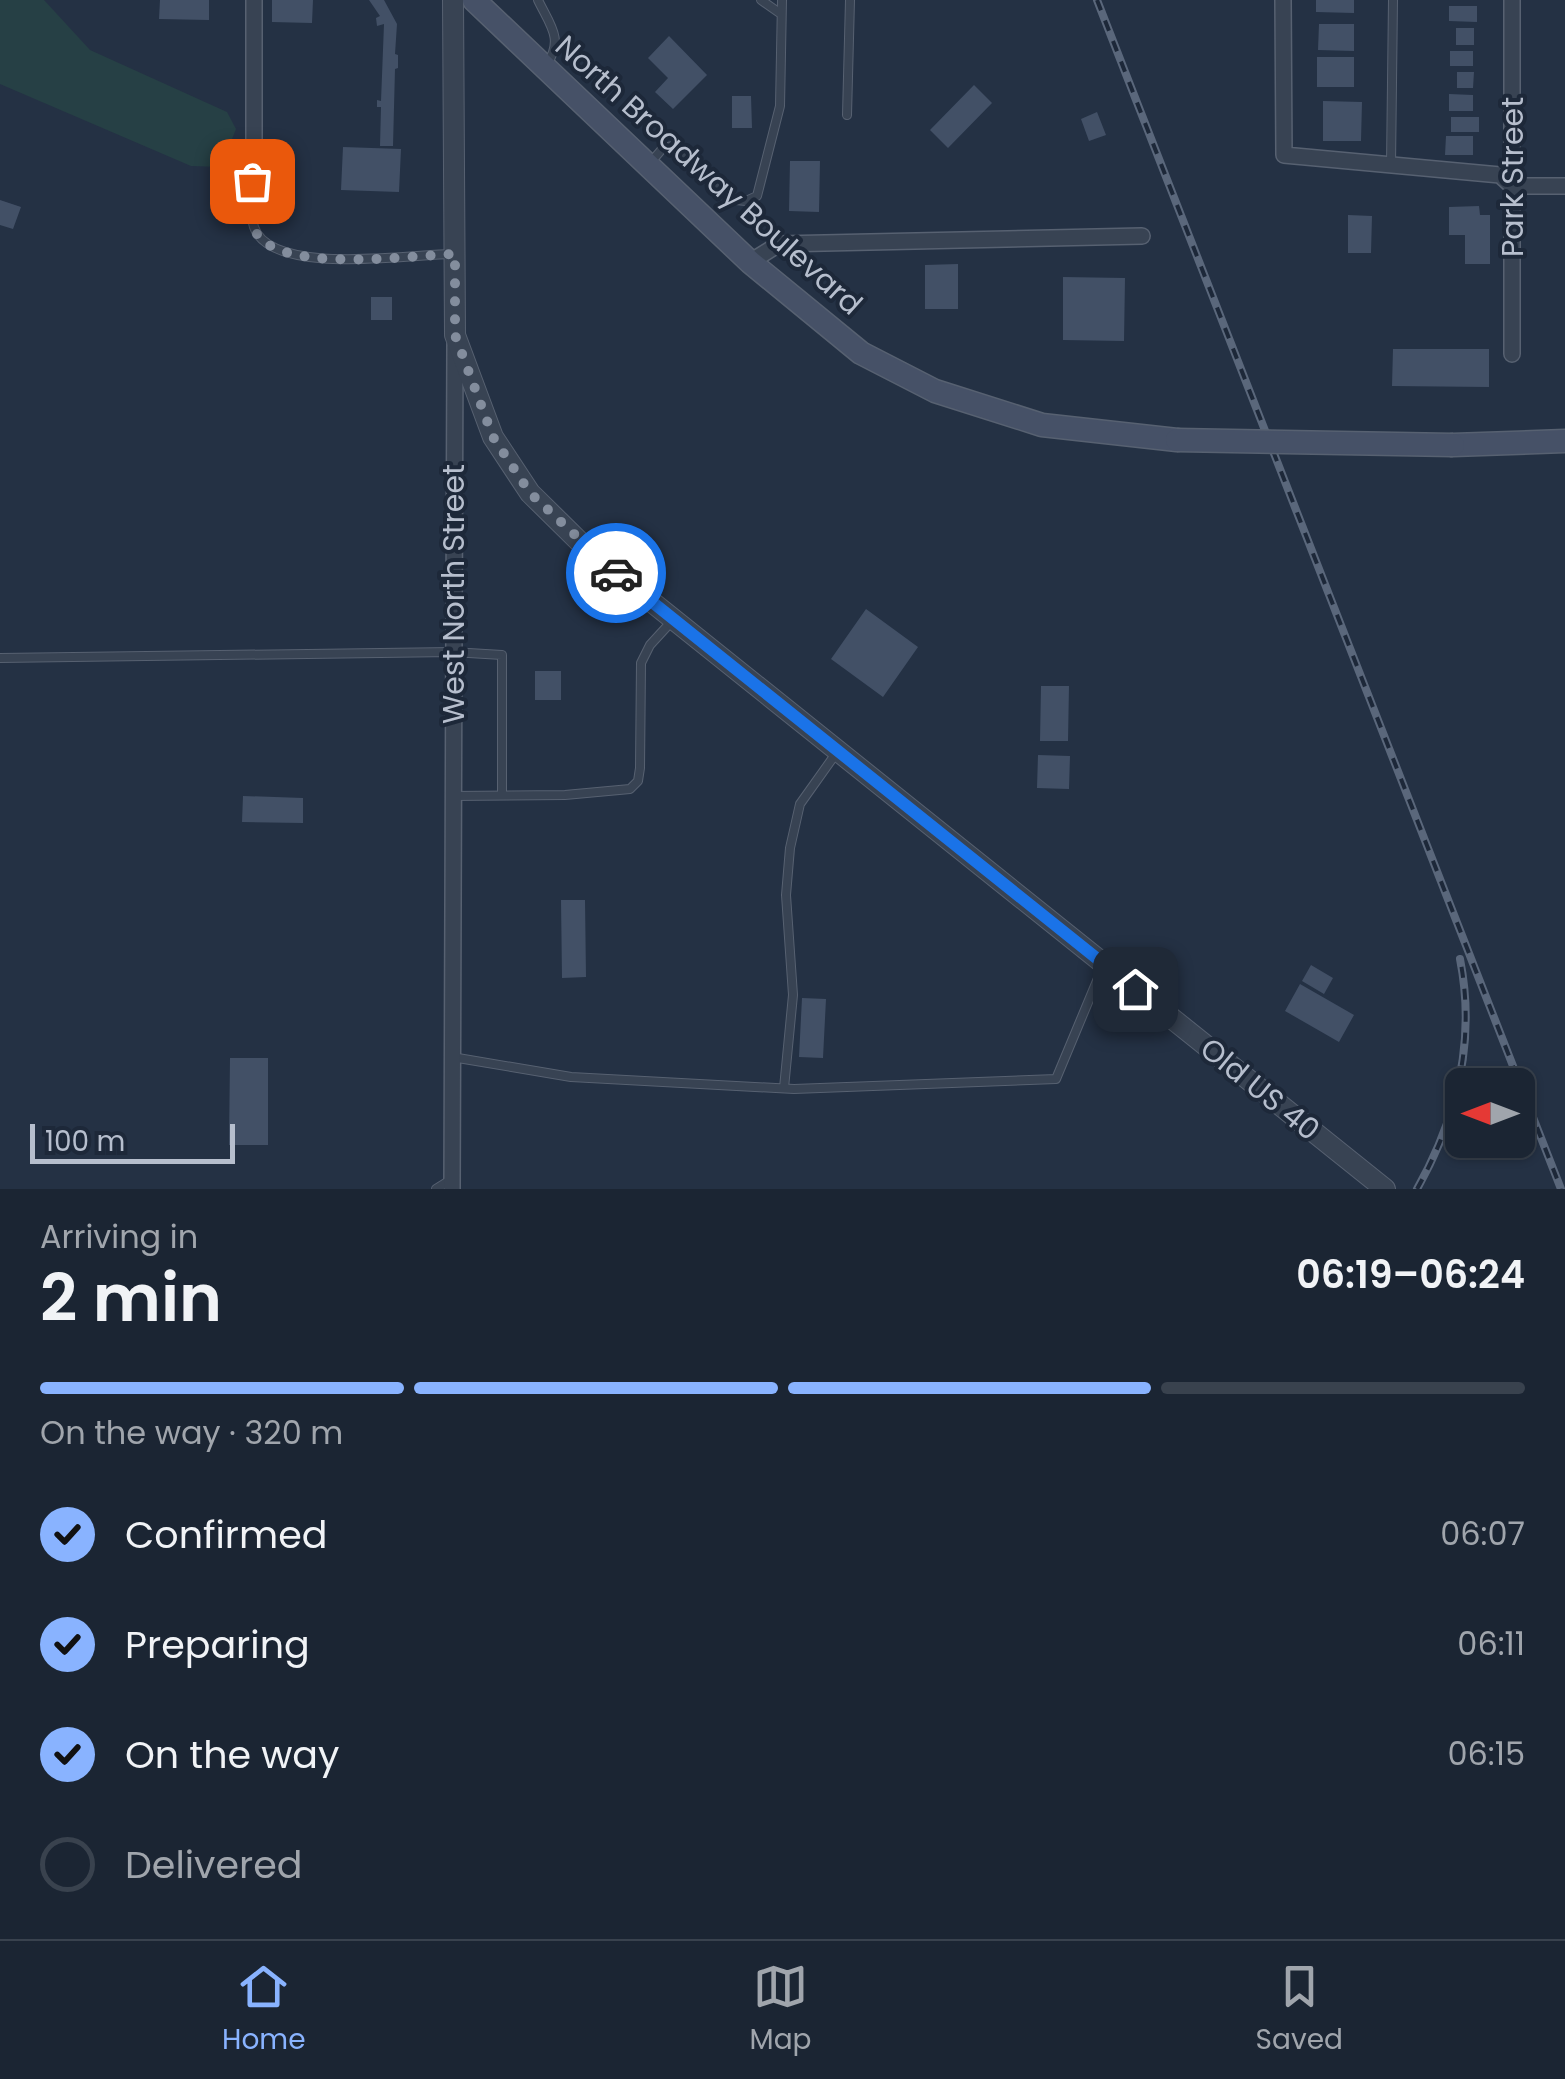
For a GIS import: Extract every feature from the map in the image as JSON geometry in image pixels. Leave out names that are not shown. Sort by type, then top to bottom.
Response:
[{"type":"main road","name":"North Broadway Boulevard","points":[[474,0],[750,262],[861,354],[935,391],[1042,425],[1177,440],[1453,444],[1565,441]]},
{"type":"street","points":[[254,0],[254,150]]},
{"type":"street","name":"West North Street","points":[[452,1184],[453,0]]},
{"type":"street","points":[[1283,0],[1284,155],[1500,175],[1512,186],[1565,186]]},
{"type":"street","name":"Park Street","points":[[1512,0],[1512,354]]},
{"type":"street","points":[[750,262],[778,244],[1142,236]]},
{"type":"street","name":"Old US 40","points":[[455,335],[493,437],[530,493],[592,554],[1384,1189]]},
{"type":"lane","points":[[538,0],[556,40],[556,50],[544,67]]},
{"type":"lane","points":[[761,0],[782,14]]},
{"type":"lane","points":[[648,166],[663,148],[673,146],[736,200],[746,202],[757,196],[780,106],[782,0]]},
{"type":"lane","points":[[847,115],[850,0]]},
{"type":"lane","points":[[1391,165],[1393,0]]},
{"type":"lane","points":[[254,150],[254,228],[265,244],[298,257],[455,254]]},
{"type":"lane","points":[[452,796],[618,792],[630,788],[638,781],[641,664],[650,645],[673,620]]},
{"type":"lane","points":[[0,658],[452,652],[502,655],[502,795]]},
{"type":"lane","points":[[784,1088],[793,994],[786,895],[790,848],[800,804],[838,751]]},
{"type":"lane","points":[[452,1057],[572,1077],[784,1088],[1056,1079],[1104,964]]},
{"type":"lane","points":[[436,1189],[452,1184]]},
{"type":"green space","points":[[0,0],[44,0],[90,50],[227,112],[236,129],[221,167],[191,166],[0,84]]},
{"type":"building","points":[[160,0],[209,0],[209,20],[159,19]]},
{"type":"building","points":[[272,0],[313,0],[312,23],[272,22]]},
{"type":"building","points":[[369,0],[384,0],[397,24],[393,146],[380,146],[381,107],[377,107],[377,100],[381,101],[384,24],[377,26],[376,18],[380,16]]},
{"type":"building","points":[[1316,0],[1354,0],[1354,13],[1316,12]]},
{"type":"building","points":[[1449,6],[1477,6],[1477,22],[1449,21]]},
{"type":"building","points":[[1319,24],[1354,24],[1354,51],[1318,50]]},
{"type":"building","points":[[1456,28],[1474,28],[1474,45],[1456,45]]},
{"type":"building","points":[[669,36],[707,75],[673,109],[655,92],[668,78],[648,58]]},
{"type":"building","points":[[1450,51],[1473,51],[1473,66],[1450,66]]},
{"type":"building","points":[[1317,57],[1354,57],[1354,87],[1317,87]]},
{"type":"building","points":[[1457,72],[1474,72],[1473,88],[1457,88]]},
{"type":"building","points":[[974,85],[992,103],[948,148],[930,130]]},
{"type":"building","points":[[1449,94],[1473,95],[1473,111],[1449,111]]},
{"type":"building","points":[[732,96],[751,96],[752,128],[732,128]]},
{"type":"building","points":[[1323,101],[1362,102],[1361,141],[1323,141]]},
{"type":"building","points":[[1097,112],[1106,135],[1089,141],[1081,119]]},
{"type":"building","points":[[1451,117],[1479,117],[1479,132],[1451,132]]},
{"type":"building","points":[[1446,136],[1473,136],[1473,155],[1445,155]]},
{"type":"building","points":[[343,147],[401,149],[399,192],[341,190]]},
{"type":"building","points":[[790,161],[820,161],[819,212],[789,211]]},
{"type":"building","points":[[0,200],[21,207],[13,229],[0,225]]},
{"type":"building","points":[[1479,206],[1480,215],[1490,215],[1490,264],[1465,264],[1465,235],[1449,235],[1449,207]]},
{"type":"building","points":[[1348,215],[1372,216],[1371,253],[1348,253]]},
{"type":"building","points":[[958,264],[958,309],[925,309],[925,265]]},
{"type":"building","points":[[1063,277],[1125,278],[1124,341],[1063,340]]},
{"type":"building","points":[[371,297],[392,297],[392,320],[371,320]]},
{"type":"building","points":[[1393,349],[1489,349],[1489,387],[1392,386]]},
{"type":"building","points":[[866,609],[918,647],[883,697],[831,659]]},
{"type":"building","points":[[535,671],[561,671],[561,700],[535,700]]},
{"type":"building","points":[[1041,686],[1069,686],[1068,741],[1040,741]]},
{"type":"building","points":[[1038,755],[1070,756],[1069,789],[1037,788]]},
{"type":"building","points":[[243,796],[303,798],[303,823],[242,822]]},
{"type":"building","points":[[561,900],[585,900],[586,977],[562,978]]},
{"type":"building","points":[[1311,965],[1333,978],[1324,994],[1302,981]]},
{"type":"building","points":[[1300,984],[1354,1015],[1339,1042],[1285,1011]]},
{"type":"building","points":[[802,998],[826,999],[823,1058],[799,1057]]},
{"type":"building","points":[[230,1058],[268,1058],[268,1145],[229,1145]]},
{"type":"railway","points":[[1097,0],[1561,1189]]},
{"type":"railway","points":[[1417,1189],[1443,1134],[1460,1078],[1466,1019],[1460,959]]},
{"type":"way so far","points":[[252,181],[254,228],[265,244],[280,251],[298,257],[326,258],[455,254],[455,335],[493,437],[530,493],[616,573]]},
{"type":"route","points":[[616,573],[1135,989]]}]
